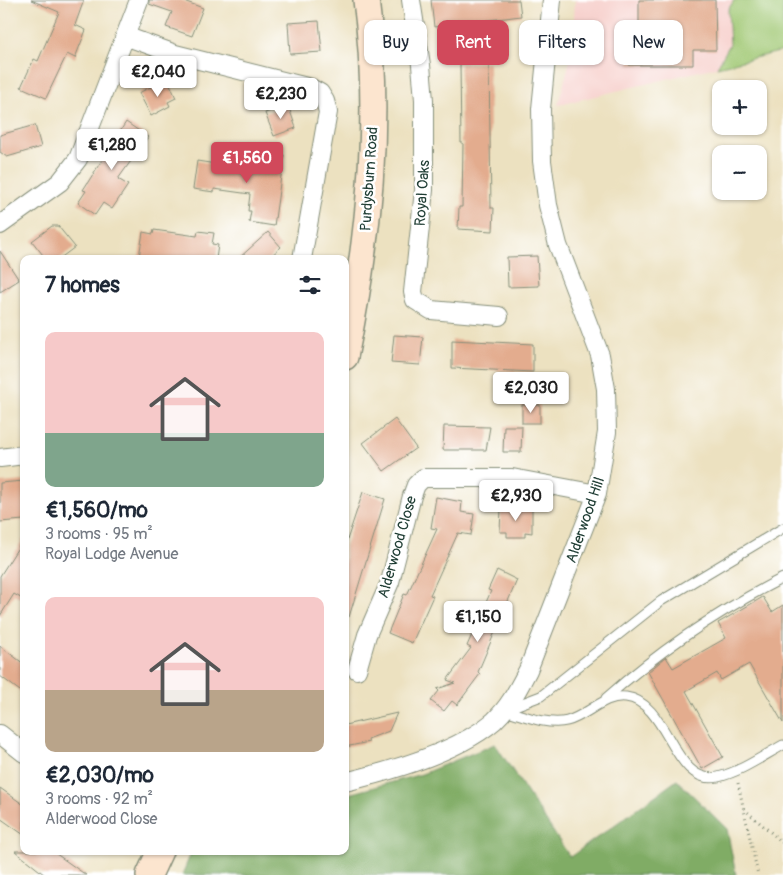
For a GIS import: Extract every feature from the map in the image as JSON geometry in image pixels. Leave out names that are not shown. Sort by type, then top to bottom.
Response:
[{"type":"street","points":[[2,220],[60,182],[78,159],[139,0]]},
{"type":"street","name":"Purdysburn Road","points":[[349,337],[354,312],[372,164],[374,99],[371,40],[366,0]]},
{"type":"street","name":"Royal Oaks","points":[[411,0],[421,65],[424,100],[424,190],[412,292],[415,300],[431,310],[499,316]]},
{"type":"street","name":"Alderwood Hill","points":[[349,781],[421,759],[448,748],[493,722],[504,710],[515,696],[528,670],[597,494],[607,432],[604,381],[600,355],[558,245],[548,205],[542,161],[541,109],[552,0]]},
{"type":"street","points":[[125,36],[175,54],[298,84],[320,92],[325,100],[328,112],[303,255]]},
{"type":"street","points":[[0,458],[20,456]]},
{"type":"street","name":"Alderwood Close","points":[[357,670],[367,635],[390,582],[412,496],[416,485],[423,478],[512,478],[597,494]]},
{"type":"street","points":[[0,734],[20,750]]},
{"type":"street","points":[[150,875],[158,855]]},
{"type":"lane","points":[[504,710],[541,696],[661,601],[783,528]]},
{"type":"lane","points":[[600,704],[639,668],[783,578]]},
{"type":"lane","points":[[504,710],[556,722],[580,716],[615,697],[627,696],[642,703],[656,715],[682,760],[695,773],[706,777],[717,777],[736,770],[783,745]]},
{"type":"path","points":[[736,770],[758,875]]},
{"type":"path","points":[[744,809],[783,843]]},
{"type":"shaded area","points":[[575,0],[783,0],[783,51],[558,105],[569,65],[604,65],[604,20],[574,20]]},
{"type":"green space","points":[[734,0],[783,0],[783,51],[717,67],[730,44],[728,10]]},
{"type":"green space","points":[[495,744],[570,857],[677,780],[727,829],[736,875],[182,875],[190,855],[349,855],[349,794],[422,774]]},
{"type":"building","points":[[31,0],[84,0],[75,25],[86,30],[75,58],[67,54],[46,98],[21,87],[34,59],[38,61],[59,12]]},
{"type":"building","points":[[149,0],[181,0],[203,8],[192,36],[166,27],[172,12],[149,4]]},
{"type":"building","points":[[431,0],[519,0],[521,16],[489,20],[437,20],[437,27],[434,27]]},
{"type":"building","points":[[639,0],[715,0],[716,50],[693,50],[693,65],[683,65],[683,20],[639,20]]},
{"type":"building","points":[[319,21],[322,52],[290,54],[288,23]]},
{"type":"building","points":[[460,65],[489,65],[491,208],[494,208],[493,231],[458,229],[459,207],[462,207],[463,143],[461,143]]},
{"type":"building","points":[[169,82],[176,98],[168,102],[170,106],[151,116],[139,93],[158,83],[160,86]]},
{"type":"building","points":[[288,105],[296,128],[274,136],[265,113]]},
{"type":"building","points":[[126,122],[148,137],[118,179],[128,185],[112,209],[103,203],[95,215],[78,203],[86,191],[83,190]]},
{"type":"building","points":[[35,125],[41,147],[7,157],[0,152],[0,135]]},
{"type":"building","points":[[256,151],[284,155],[274,226],[249,222],[251,211],[248,211],[250,194],[214,189],[214,192],[193,189],[197,161],[254,170]]},
{"type":"building","points":[[52,226],[58,226],[75,247],[64,255],[43,255],[32,241]]},
{"type":"building","points":[[154,230],[197,236],[198,231],[214,233],[212,244],[218,245],[217,255],[139,255],[143,232],[153,234]]},
{"type":"building","points":[[268,232],[281,247],[272,255],[242,255]]},
{"type":"building","points":[[0,251],[19,280],[0,292]]},
{"type":"building","points":[[537,256],[539,286],[508,287],[507,257]]},
{"type":"building","points":[[394,335],[423,337],[420,365],[391,363]]},
{"type":"building","points":[[452,340],[533,344],[533,372],[452,368]]},
{"type":"building","points":[[522,405],[540,405],[540,423],[522,423]]},
{"type":"building","points":[[395,419],[416,448],[384,471],[363,443]]},
{"type":"building","points":[[444,426],[490,427],[486,450],[443,450]]},
{"type":"building","points":[[504,426],[522,426],[521,452],[503,452]]},
{"type":"building","points":[[20,481],[20,520],[0,522],[0,483]]},
{"type":"building","points":[[363,492],[385,499],[349,617],[349,534]]},
{"type":"building","points":[[436,497],[462,502],[461,512],[474,514],[471,535],[458,533],[430,595],[433,596],[412,643],[388,633],[404,594],[407,595],[437,529],[431,528]]},
{"type":"building","points":[[501,508],[532,509],[532,533],[525,532],[525,537],[507,537],[507,532],[500,532]]},
{"type":"building","points":[[20,544],[20,598],[14,594],[0,616],[0,576]]},
{"type":"building","points":[[497,570],[517,580],[478,672],[480,674],[457,705],[452,701],[444,711],[431,701],[439,691],[437,689],[455,683],[447,680],[471,648],[467,646],[491,591],[488,590]]},
{"type":"building","points":[[763,597],[772,612],[783,605],[783,723],[749,664],[721,680],[717,673],[686,691],[723,757],[702,769],[648,672],[666,657],[673,668],[726,638],[718,623]]},
{"type":"building","points":[[0,646],[20,661],[20,691],[0,676]]},
{"type":"building","points":[[397,713],[389,731],[368,739],[369,742],[349,746],[349,724]]},
{"type":"building","points":[[0,788],[20,802],[20,832],[0,818]]},
{"type":"building","points":[[20,855],[58,855],[86,875],[45,875]]}]
